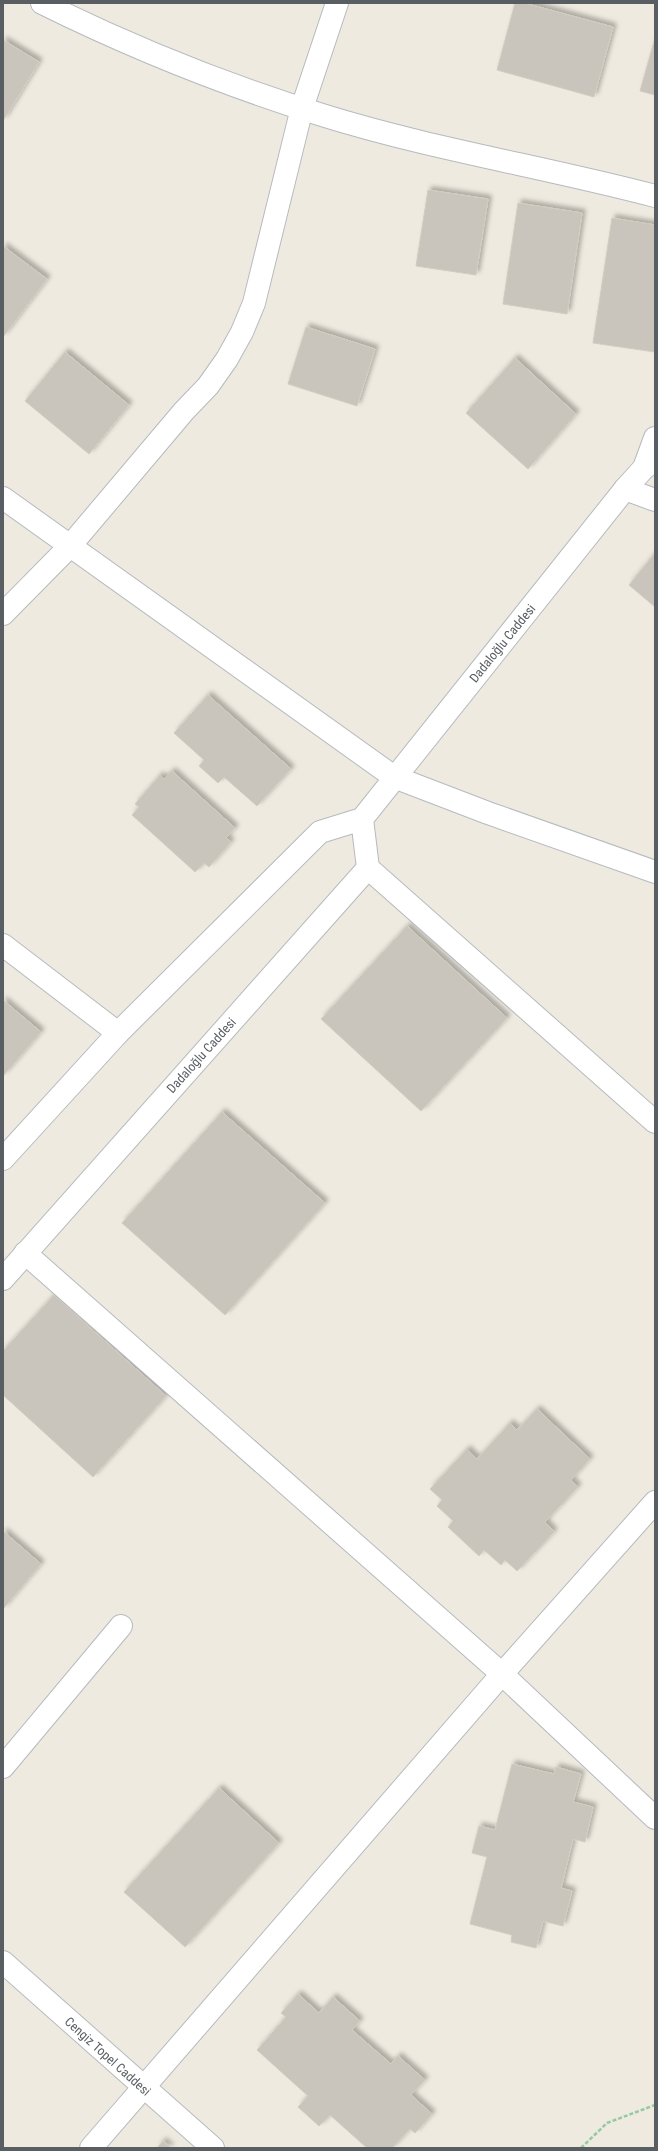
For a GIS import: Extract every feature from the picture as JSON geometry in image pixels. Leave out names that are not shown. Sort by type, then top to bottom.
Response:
[{"type":"street","points":[[42,3],[154,55],[237,87],[302,108],[410,138],[655,196]]},
{"type":"street","points":[[3,614],[70,546],[184,411],[208,386],[227,359],[242,332],[254,302],[302,108],[337,3]]},
{"type":"street","name":"Dadaloğlu Caddesi","points":[[362,819],[625,489],[650,465],[655,438]]},
{"type":"street","points":[[625,489],[655,500]]},
{"type":"street","points":[[3,498],[394,777],[488,813],[655,872]]},
{"type":"street","points":[[3,1159],[118,1033],[320,832],[362,819],[368,868],[655,1122]]},
{"type":"street","name":"Dadaloğlu Caddesi","points":[[3,1279],[368,868]]},
{"type":"street","points":[[3,945],[118,1033]]},
{"type":"street","points":[[26,1253],[502,1674],[655,1818]]},
{"type":"street","points":[[91,2148],[142,2087],[502,1674],[655,1502]]},
{"type":"street","points":[[3,1767],[121,1626]]},
{"type":"street","name":"Cengiz Topel Caddesi","points":[[3,1962],[142,2087],[213,2148]]},
{"type":"path","points":[[581,2148],[607,2123],[655,2105]]},
{"type":"building","points":[[515,3],[524,3],[613,27],[594,97],[497,70]]},
{"type":"building","points":[[655,38],[655,95],[640,91]]},
{"type":"building","points":[[3,40],[39,62],[3,121]]},
{"type":"building","points":[[428,190],[488,199],[476,275],[416,266]]},
{"type":"building","points":[[518,203],[582,213],[567,314],[503,304]]},
{"type":"building","points":[[612,218],[655,225],[655,352],[593,343]]},
{"type":"building","points":[[3,246],[47,279],[3,337]]},
{"type":"building","points":[[306,327],[375,349],[357,406],[288,384]]},
{"type":"building","points":[[65,352],[129,405],[89,454],[25,401]]},
{"type":"building","points":[[515,358],[576,414],[528,469],[466,413]]},
{"type":"building","points":[[655,553],[655,607],[629,585]]},
{"type":"building","points":[[208,695],[291,769],[257,806],[224,777],[218,783],[199,766],[204,760],[174,733]]},
{"type":"building","points":[[172,771],[235,828],[226,838],[231,842],[209,867],[204,863],[195,872],[132,815],[139,807],[135,804],[160,775],[164,779]]},
{"type":"building","points":[[407,926],[507,1018],[421,1111],[321,1019]]},
{"type":"building","points":[[3,1000],[41,1032],[3,1076]]},
{"type":"building","points":[[222,1112],[325,1203],[225,1315],[122,1223]]},
{"type":"building","points":[[54,1295],[166,1396],[93,1477],[3,1395],[3,1351]]},
{"type":"building","points":[[537,1409],[590,1459],[571,1480],[578,1487],[545,1522],[554,1532],[517,1571],[505,1560],[501,1565],[484,1550],[479,1556],[448,1527],[453,1521],[437,1506],[442,1500],[430,1489],[467,1449],[477,1459],[510,1423],[517,1430]]},
{"type":"building","points":[[3,1531],[41,1564],[3,1609]]},
{"type":"building","points":[[512,1764],[554,1774],[556,1767],[581,1774],[573,1802],[593,1807],[585,1842],[573,1839],[561,1888],[572,1891],[563,1926],[543,1921],[536,1948],[511,1942],[512,1935],[470,1924],[487,1857],[472,1853],[479,1826],[495,1830]]},
{"type":"building","points":[[219,1788],[279,1843],[185,1947],[124,1892]]},
{"type":"building","points":[[298,1994],[319,2013],[333,1997],[360,2021],[352,2030],[391,2064],[398,2056],[425,2080],[411,2095],[432,2114],[415,2133],[410,2129],[392,2148],[367,2148],[330,2115],[319,2126],[298,2107],[308,2096],[257,2050],[286,2017],[281,2013]]},
{"type":"building","points":[[163,2141],[171,2148],[157,2148]]}]
